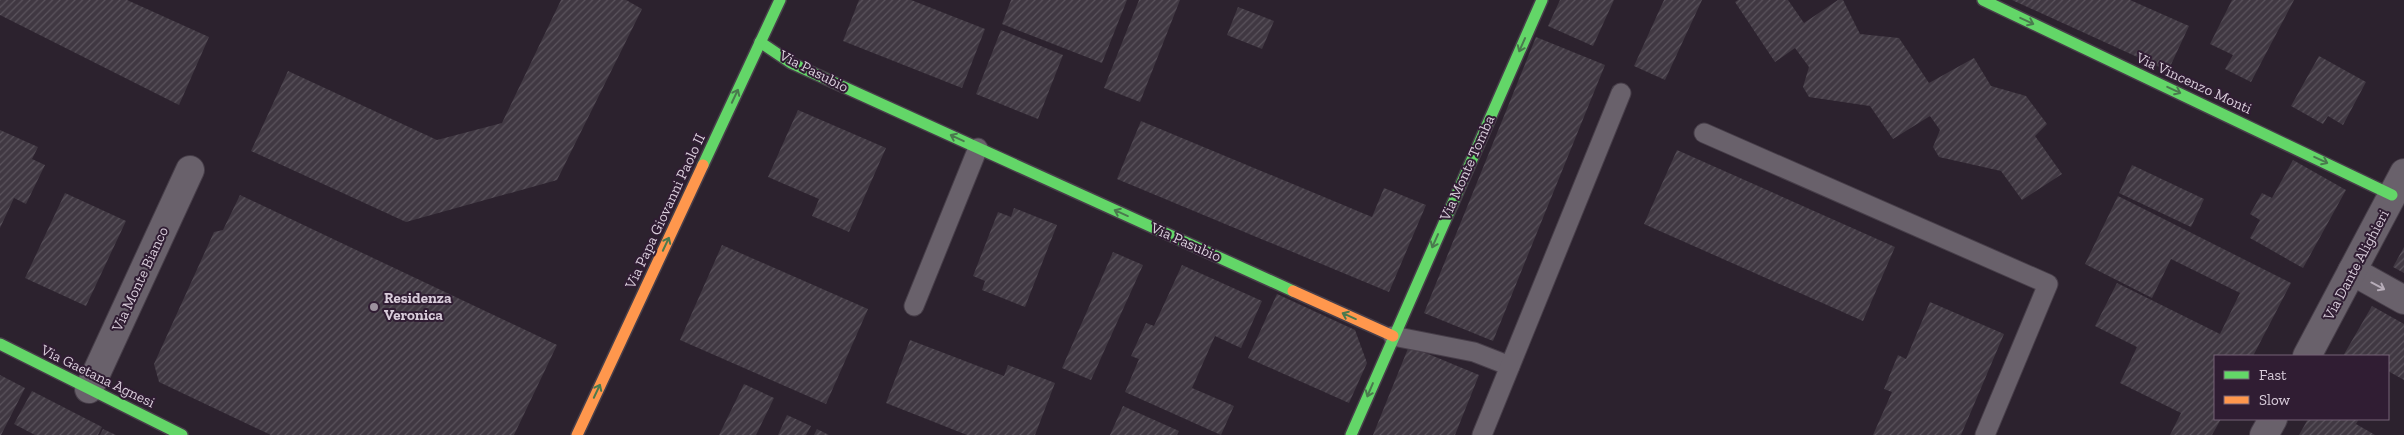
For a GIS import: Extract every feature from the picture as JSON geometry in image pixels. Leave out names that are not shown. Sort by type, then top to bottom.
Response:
[{"type":"street","name":"Via Papa Giovanni Paolo II","points":[[577,435],[780,0]]},
{"type":"street","name":"Via Monte Tomba","points":[[1351,435],[1542,0]]},
{"type":"street","name":"Via Vincenzo Monti","points":[[1983,0],[2398,184]]},
{"type":"street","name":"Via Pasubio","points":[[760,42],[791,63],[1393,336]]},
{"type":"street","name":"Via Monte Bianco","points":[[89,389],[190,170]]},
{"type":"street","name":"Via Dante Alighieri","points":[[2308,355],[2398,184]]},
{"type":"street","points":[[2352,271],[2404,300]]},
{"type":"street","name":"Via Gaetana Agnesi","points":[[0,344],[182,435]]},
{"type":"street","points":[[2264,435],[2272,420]]},
{"type":"lane","points":[[1482,435],[1621,93]]},
{"type":"lane","points":[[1704,133],[2048,284],[1985,435]]},
{"type":"lane","points":[[914,306],[978,148]]},
{"type":"lane","points":[[1393,336],[1474,352],[1510,366]]},
{"type":"building","points":[[0,0],[127,0],[209,37],[179,105],[0,15]]},
{"type":"building","points":[[561,0],[626,0],[642,9],[557,180],[406,222],[251,151],[288,71],[437,140],[502,123]]},
{"type":"building","points":[[859,0],[911,0],[985,29],[962,88],[843,41]]},
{"type":"building","points":[[1011,0],[1127,0],[1102,63],[1002,24]]},
{"type":"building","points":[[1139,0],[1180,0],[1140,102],[1104,88]]},
{"type":"building","points":[[1560,0],[1614,0],[1593,46],[1548,26]]},
{"type":"building","points":[[1664,0],[1702,0],[1665,80],[1634,66]]},
{"type":"building","points":[[1738,0],[1788,0],[1804,23],[1838,0],[1843,0],[1860,34],[1899,38],[1929,83],[1974,58],[1991,86],[2026,96],[2047,124],[2035,136],[2062,174],[2022,200],[2001,171],[1939,157],[1933,147],[1940,130],[1930,116],[1893,139],[1870,106],[1809,97],[1803,87],[1809,67],[1795,48],[1775,62],[1735,2]]},
{"type":"building","points":[[2012,0],[2130,0],[2189,26],[2168,71]]},
{"type":"building","points":[[2232,0],[2294,0],[2251,82],[2225,69],[2233,55],[2210,44]]},
{"type":"building","points":[[1238,7],[1274,21],[1262,49],[1227,35]]},
{"type":"building","points":[[1001,30],[1063,55],[1038,119],[976,94]]},
{"type":"building","points":[[1536,37],[1605,65],[1493,341],[1424,313]]},
{"type":"building","points":[[2319,56],[2366,82],[2343,125],[2328,116],[2323,124],[2291,106]]},
{"type":"building","points":[[798,110],[886,148],[849,232],[812,216],[819,199],[768,177]]},
{"type":"building","points":[[1141,121],[1372,217],[1384,188],[1426,205],[1389,292],[1117,179]]},
{"type":"building","points":[[0,130],[38,147],[32,159],[45,165],[26,204],[14,198],[0,228]]},
{"type":"building","points":[[1677,150],[1895,247],[1863,321],[1644,224]]},
{"type":"building","points":[[2293,160],[2346,190],[2303,268],[2250,238],[2260,220],[2250,214],[2262,193],[2272,198]]},
{"type":"building","points":[[2132,165],[2204,199],[2191,227],[2119,193]]},
{"type":"building","points":[[65,193],[126,221],[86,306],[25,278]]},
{"type":"building","points":[[240,195],[557,345],[514,435],[271,435],[159,382],[154,364],[214,232],[223,230]]},
{"type":"building","points":[[2118,196],[2291,283],[2254,355],[2214,355],[2214,420],[2220,420],[2212,435],[2170,435],[2181,413],[2120,383],[2137,347],[2095,326],[2117,283],[2220,334],[2240,293],[2171,259],[2152,298],[2085,264]]},
{"type":"building","points":[[1014,208],[1057,225],[1025,307],[982,290],[985,281],[973,276],[998,212],[1011,217]]},
{"type":"building","points":[[722,245],[868,309],[826,404],[680,340]]},
{"type":"building","points":[[2404,247],[2404,273],[2393,267]]},
{"type":"building","points":[[1113,252],[1143,265],[1091,380],[1062,368]]},
{"type":"building","points":[[1182,265],[1262,301],[1241,348],[1215,336],[1192,388],[1234,406],[1221,435],[1125,392],[1139,359],[1131,356],[1146,323],[1154,326]]},
{"type":"building","points":[[1277,294],[1355,330],[1367,363],[1349,403],[1248,358]]},
{"type":"building","points":[[1930,302],[2004,334],[1961,435],[1873,435],[1892,392],[1884,389],[1898,355],[1906,359]]},
{"type":"building","points":[[2372,306],[2404,324],[2404,380],[2389,372],[2389,355],[2344,355]]},
{"type":"building","points":[[910,340],[1004,376],[1008,365],[1055,383],[1035,435],[967,435],[886,403]]},
{"type":"building","points":[[1409,346],[1479,375],[1455,435],[1373,435]]},
{"type":"building","points":[[0,375],[25,388],[1,435],[0,435]]},
{"type":"building","points":[[744,384],[774,398],[756,435],[719,435]]},
{"type":"building","points":[[32,391],[102,427],[98,435],[35,435],[14,424]]},
{"type":"building","points":[[1123,406],[1179,431],[1177,435],[1110,435]]},
{"type":"building","points":[[787,415],[811,426],[806,435],[778,435]]},
{"type":"building","points":[[2307,420],[2358,420],[2356,424],[2375,435],[2299,435]]},
{"type":"building","points":[[103,429],[116,435],[100,435]]},
{"type":"building","points":[[817,429],[829,435],[814,435]]},
{"type":"traffic: fast","points":[[703,165],[780,0]]},
{"type":"traffic: fast","points":[[1351,435],[1542,0]]},
{"type":"traffic: fast","points":[[1983,0],[2392,195]]},
{"type":"traffic: fast","points":[[760,42],[791,63],[1293,291]]},
{"type":"traffic: fast","points":[[0,344],[182,435]]},
{"type":"traffic: slow","points":[[577,435],[703,165]]},
{"type":"traffic: slow","points":[[1293,291],[1393,336]]},
{"type":"place","name":"Residenza Veronica","points":[[374,307]]}]
